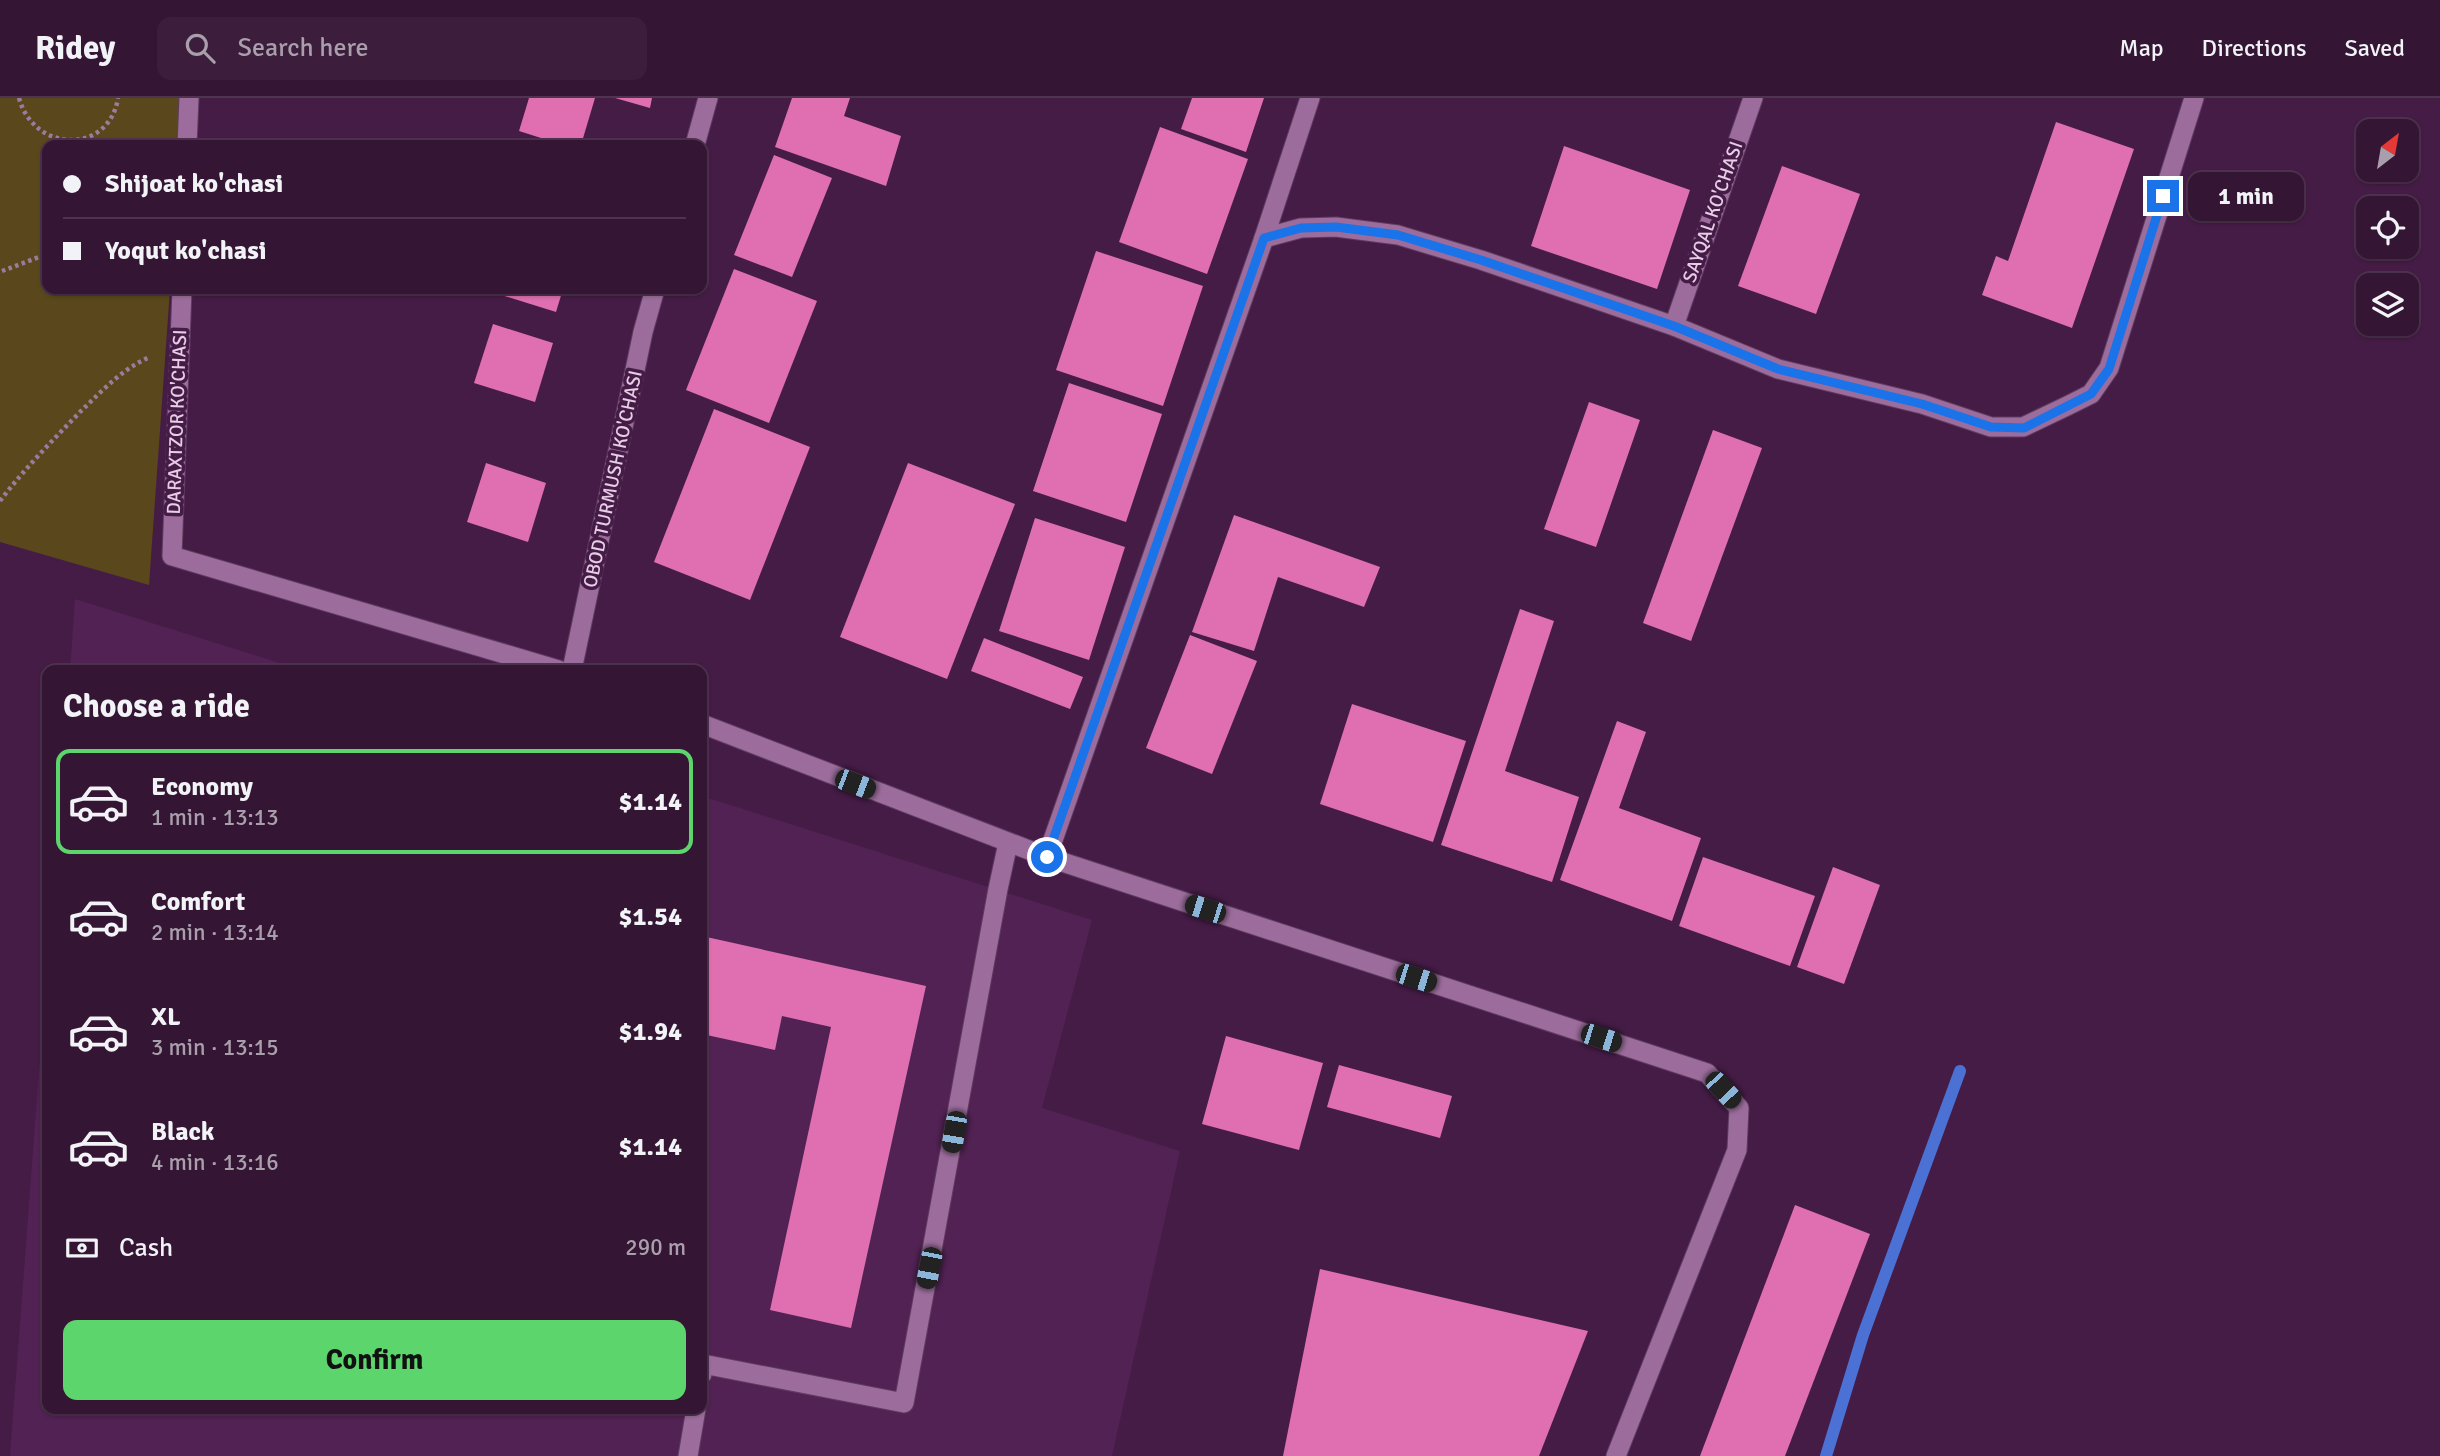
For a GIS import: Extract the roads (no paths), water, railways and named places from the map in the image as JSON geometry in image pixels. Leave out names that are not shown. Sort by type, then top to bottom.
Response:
[{"type":"street","points":[[187,140],[189,98]]},
{"type":"street","points":[[696,140],[708,98]]},
{"type":"street","points":[[1047,857],[1264,238],[1310,98]]},
{"type":"street","name":"SAYQAL KO'CHASI","points":[[1674,326],[1753,98]]},
{"type":"street","points":[[1264,238],[1301,228],[1336,227],[1398,235],[1481,260],[1674,326],[1778,369],[1922,404],[1991,427],[2024,428],[2091,394],[2109,369],[2194,98]]},
{"type":"street","name":"DARAXTZOR KO'CHASI","points":[[182,294],[172,556],[542,665]]},
{"type":"street","name":"OBOD TURMUSH KO'CHASI","points":[[573,665],[643,332],[654,294]]},
{"type":"street","points":[[707,726],[1047,857],[1707,1073],[1739,1108],[1737,1150],[1616,1456]]},
{"type":"street","points":[[707,1365],[904,1403],[1008,843]]},
{"type":"street","points":[[688,1456],[695,1414]]},
{"type":"waterway","points":[[1826,1456],[1863,1335],[1960,1071]]}]
